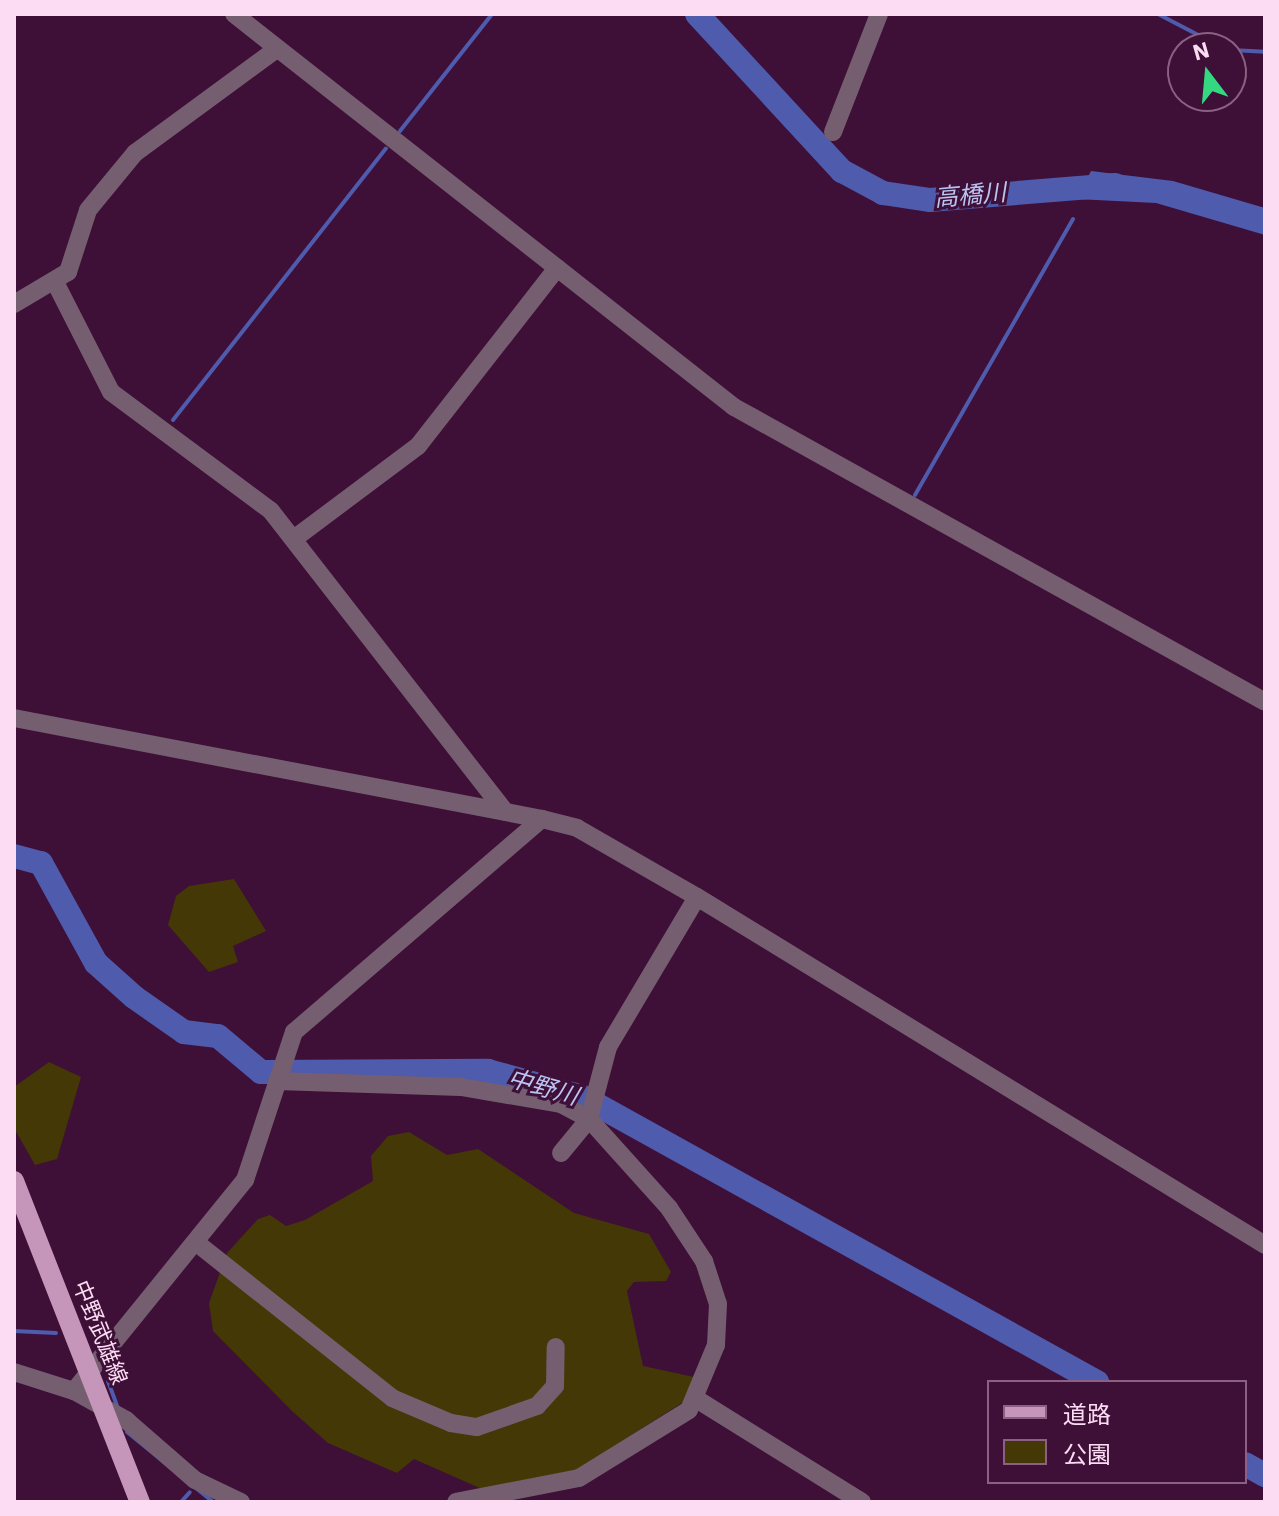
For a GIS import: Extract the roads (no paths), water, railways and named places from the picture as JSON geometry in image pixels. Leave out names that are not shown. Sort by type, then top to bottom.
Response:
[{"type":"main road","name":"中野武雄線","points":[[14,1181],[93,1373],[117,1417],[140,1502]]},
{"type":"street","points":[[234,14],[275,50],[734,407],[1265,702]]},
{"type":"street","points":[[833,132],[879,14]]},
{"type":"street","points":[[14,304],[55,282],[81,251],[88,210],[135,153],[275,50]]},
{"type":"street","points":[[295,538],[418,446],[557,268]]},
{"type":"street","points":[[55,282],[111,392],[206,456],[295,538],[505,812]]},
{"type":"street","points":[[14,718],[577,828],[697,897],[1265,1245]]},
{"type":"street","points":[[74,1391],[93,1373],[198,1244],[256,1163],[282,1061],[307,1019],[395,952],[542,819]]},
{"type":"street","points":[[561,1153],[589,1119],[608,1047],[697,897]]},
{"type":"street","points":[[277,1081],[521,1092],[589,1119],[669,1208],[704,1261],[718,1304],[716,1345],[698,1400],[579,1478],[535,1497],[456,1502]]},
{"type":"street","points":[[198,1244],[392,1398],[451,1423],[477,1427],[537,1406],[555,1386],[556,1347]]},
{"type":"street","points":[[19,1381],[74,1391],[117,1417],[201,1496],[241,1502]]},
{"type":"street","points":[[698,1400],[862,1502]]},
{"type":"water","points":[[1091,171],[1173,181],[1265,208],[1265,235],[1156,203],[1076,199]]},
{"type":"waterway","points":[[400,131],[492,14]]},
{"type":"waterway","name":"高橋川","points":[[697,14],[842,171],[883,193],[930,200],[1115,185]]},
{"type":"waterway","points":[[1158,14],[1192,32]]},
{"type":"waterway","points":[[1247,51],[1265,52]]},
{"type":"waterway","points":[[173,420],[386,148]]},
{"type":"waterway","points":[[915,495],[1073,219]]},
{"type":"waterway","name":"中野川","points":[[14,856],[41,863],[96,963],[134,997],[184,1032],[218,1036],[261,1072],[488,1071],[583,1097],[1093,1380]]},
{"type":"waterway","points":[[14,1331],[56,1333]]},
{"type":"waterway","points":[[108,1381],[118,1408]]},
{"type":"waterway","points":[[127,1432],[213,1502]]},
{"type":"waterway","name":"中野川","points":[[1247,1465],[1265,1475]]},
{"type":"waterway","points":[[181,1502],[190,1492]]}]
